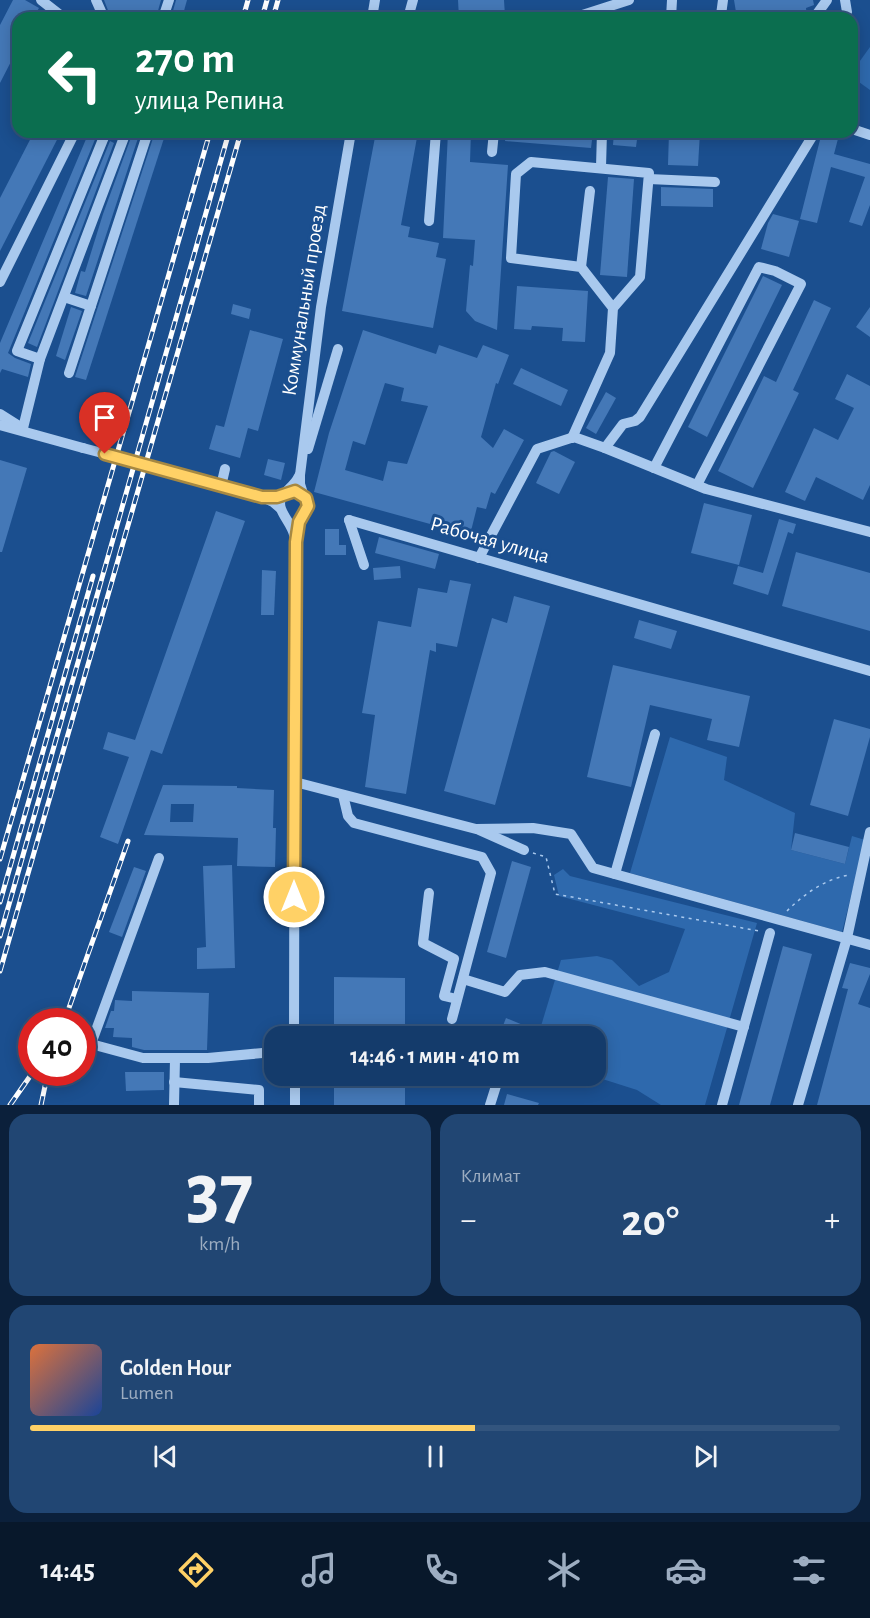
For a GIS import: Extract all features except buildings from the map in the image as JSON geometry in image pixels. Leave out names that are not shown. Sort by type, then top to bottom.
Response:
[{"type":"street","points":[[41,0],[56,12]]},
{"type":"street","points":[[592,12],[629,0]]},
{"type":"street","points":[[0,282],[72,138]]},
{"type":"street","points":[[40,359],[16,351],[104,138]]},
{"type":"street","points":[[28,431],[40,359],[124,138]]},
{"type":"street","points":[[69,373],[146,138]]},
{"type":"street","name":"Коммунальный проезд","points":[[306,498],[300,484],[300,470],[321,307],[350,138]]},
{"type":"street","points":[[429,221],[436,138]]},
{"type":"street","points":[[492,152],[493,138]]},
{"type":"street","points":[[601,167],[602,138]]},
{"type":"street","points":[[605,448],[623,424],[635,421],[646,409],[810,138]]},
{"type":"street","points":[[572,438],[610,353],[613,308],[640,277],[649,173],[531,162],[516,174],[511,258],[581,267],[613,308]]},
{"type":"street","points":[[649,179],[715,182]]},
{"type":"street","points":[[581,267],[590,192]]},
{"type":"street","points":[[654,468],[759,267],[775,271],[801,284],[697,485]]},
{"type":"street","points":[[64,297],[92,306]]},
{"type":"street","points":[[304,514],[296,519],[282,512],[279,503],[296,483],[338,349]]},
{"type":"street","points":[[0,414],[28,431]]},
{"type":"street","points":[[0,425],[262,497],[272,498],[299,492],[306,498],[308,506],[296,531],[294,1026]]},
{"type":"street","points":[[480,558],[537,449],[574,437],[697,485],[870,532]]},
{"type":"street","points":[[221,486],[225,469]]},
{"type":"street","points":[[262,497],[273,502],[282,512],[292,526],[296,542]]},
{"type":"street","name":"Рабочая улица","points":[[364,565],[349,520],[870,671]]},
{"type":"street","points":[[615,874],[655,734]]},
{"type":"street","points":[[295,782],[476,829],[524,850]]},
{"type":"street","points":[[343,795],[348,816],[354,823],[482,857],[491,873],[452,1019]]},
{"type":"street","points":[[476,829],[533,828],[571,834],[593,868],[870,945]]},
{"type":"street","points":[[798,1105],[847,938],[870,832]]},
{"type":"street","points":[[159,858],[91,1044],[143,1058],[175,1059],[264,1053]]},
{"type":"street","points":[[429,893],[423,943],[454,959],[444,996],[457,999]]},
{"type":"street","points":[[722,1105],[770,933]]},
{"type":"street","points":[[463,979],[505,992],[520,975],[545,972],[744,1027]]},
{"type":"street","points":[[174,1105],[175,1059]]},
{"type":"street","points":[[174,1082],[259,1090],[259,1105]]},
{"type":"street","points":[[295,1086],[295,1105]]},
{"type":"street","points":[[490,1105],[495,1086]]},
{"type":"path","points":[[524,850],[546,857],[555,894],[770,933]]},
{"type":"path","points":[[782,920],[788,910],[811,890],[837,877],[861,872]]},
{"type":"shaded area","points":[[870,47],[870,90],[858,81],[858,64]]},
{"type":"shaded area","points":[[670,737],[727,757],[724,780],[795,813],[791,850],[845,864],[852,836],[865,840],[842,932],[630,873]]},
{"type":"shaded area","points":[[563,869],[570,876],[757,923],[705,1105],[661,1105],[637,1090],[606,1080],[606,1026],[541,1026],[561,960],[597,956],[612,960],[639,986],[669,972],[685,929],[559,896],[554,875]]},
{"type":"railway","points":[[245,12],[248,0]]},
{"type":"railway","points":[[264,12],[267,0]]},
{"type":"railway","points":[[275,12],[278,0]]},
{"type":"railway","points":[[0,859],[208,138]]},
{"type":"railway","points":[[0,936],[227,138]]},
{"type":"railway","points":[[0,971],[239,138]]},
{"type":"railway","points":[[0,902],[93,576]]},
{"type":"railway","points":[[69,1008],[128,841]]},
{"type":"railway","points":[[10,1105],[23,1086]]},
{"type":"railway","points":[[41,1105],[45,1086]]},
{"type":"route","points":[[105,454],[262,497],[272,498],[295,491],[306,498],[308,506],[296,531],[294,897]]}]
